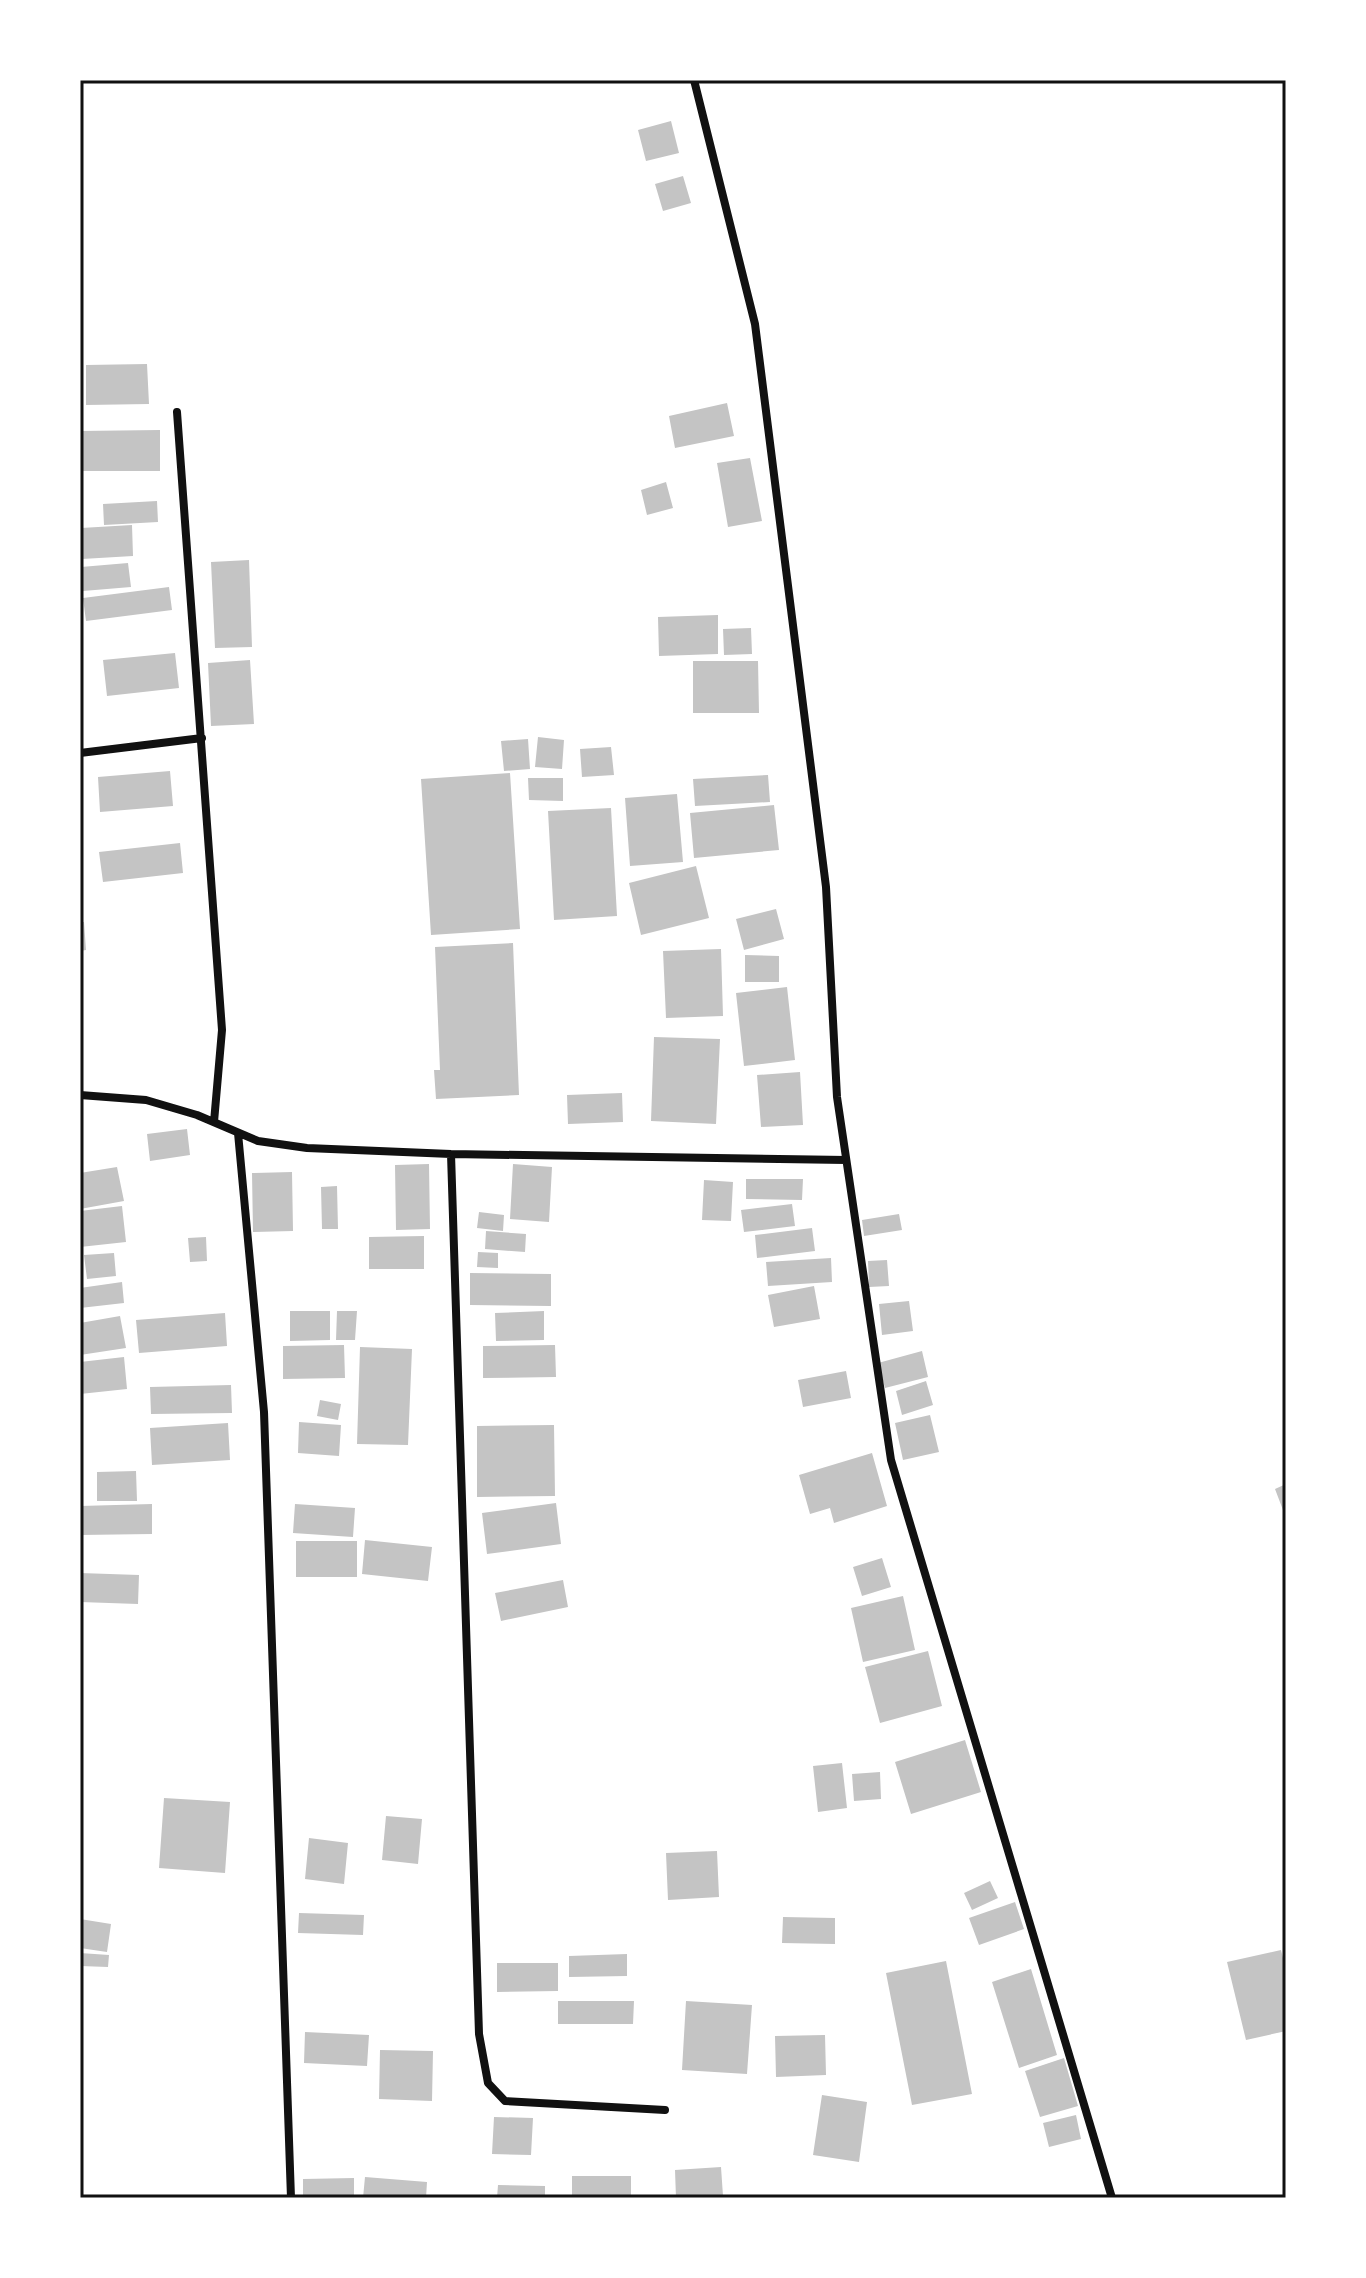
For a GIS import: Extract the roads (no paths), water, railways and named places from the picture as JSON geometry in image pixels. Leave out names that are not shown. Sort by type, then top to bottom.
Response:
[{"type":"street","points":[[694,80],[755,324],[826,887],[837,1097],[891,1460],[1112,2198]]},
{"type":"street","points":[[177,412],[222,1030],[214,1122]]},
{"type":"street","points":[[80,753],[202,738]]},
{"type":"street","points":[[80,1095],[146,1100],[214,1122],[258,1141],[307,1148],[451,1154],[846,1160]]},
{"type":"street","points":[[238,1133],[264,1412],[291,2198]]},
{"type":"street","points":[[451,1154],[479,2034],[488,2083],[505,2101],[665,2110]]}]
